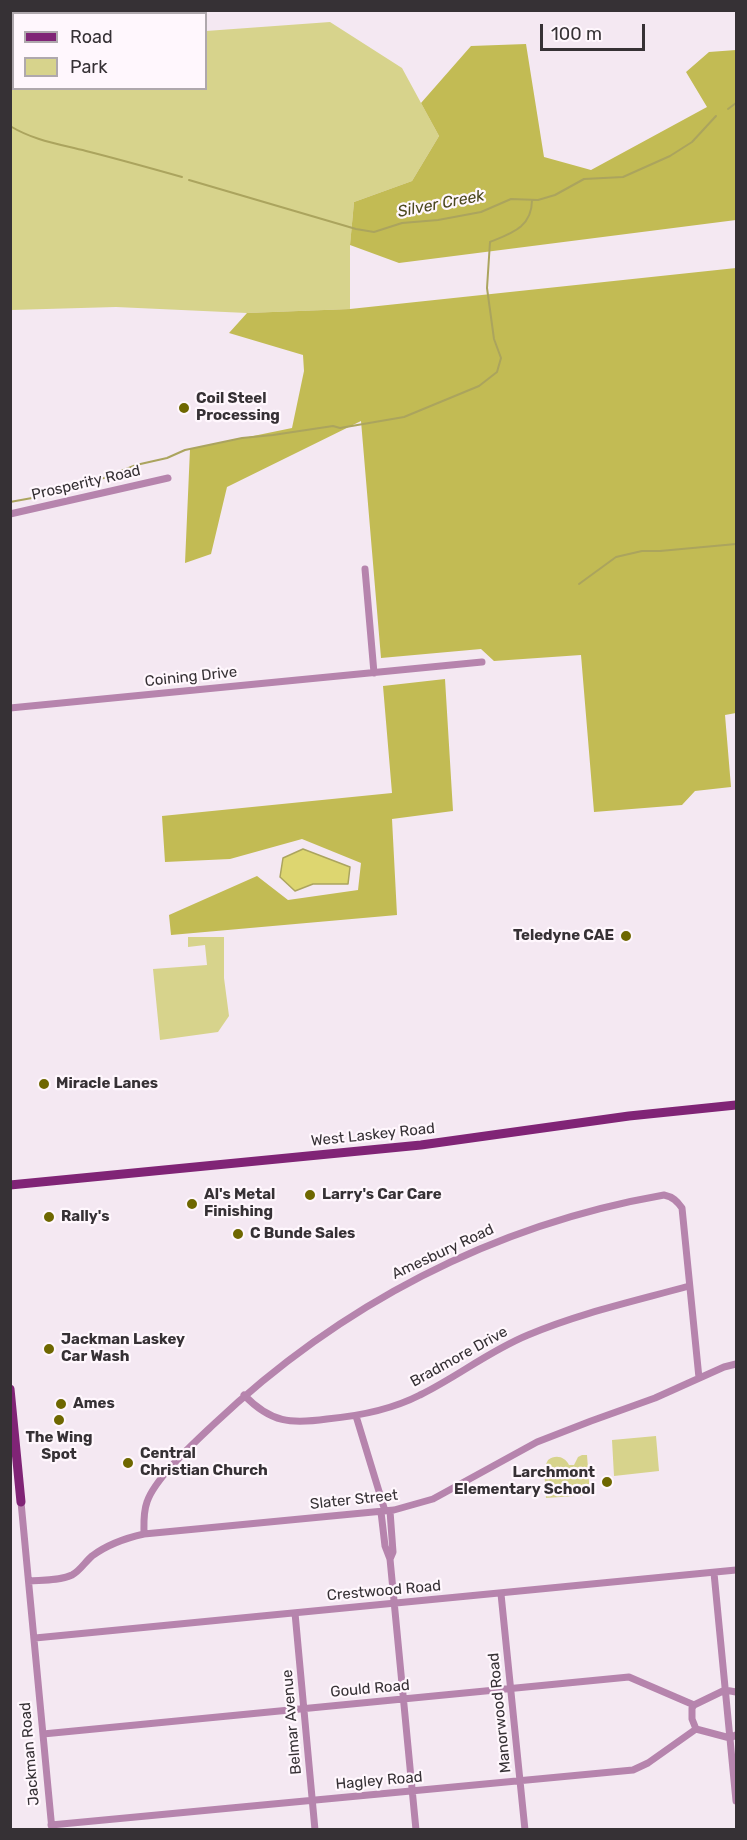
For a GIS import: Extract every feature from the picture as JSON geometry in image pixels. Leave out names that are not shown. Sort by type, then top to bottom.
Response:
[{"type":"main road","name":"West Laskey Road","points":[[10,1185],[411,1146],[629,1116],[736,1105]]},
{"type":"main road","name":"Jackman Road","points":[[10,1389],[21,1502]]},
{"type":"street","name":"Prosperity Road","points":[[10,514],[168,478]]},
{"type":"street","points":[[365,569],[374,673]]},
{"type":"street","name":"Coining Drive","points":[[10,708],[482,662]]},
{"type":"street","name":"Amesbury Road","points":[[144,1534],[144,1511],[151,1491],[178,1460],[244,1395],[286,1360],[329,1329],[406,1283],[505,1239],[587,1212],[664,1195],[671,1196],[678,1201],[682,1208],[699,1378]]},
{"type":"street","name":"Bradmore Drive","points":[[244,1395],[257,1409],[289,1421],[309,1422],[356,1416],[391,1407],[420,1396],[500,1348],[573,1317],[689,1286]]},
{"type":"street","name":"Slater Street","points":[[29,1581],[61,1579],[74,1575],[91,1557],[106,1547],[125,1538],[144,1534],[399,1510],[433,1499],[537,1442],[655,1398],[736,1364]]},
{"type":"street","points":[[356,1416],[385,1511],[393,1552],[390,1559],[416,1830]]},
{"type":"street","name":"Jackman Road","points":[[21,1502],[51,1828]]},
{"type":"street","name":"Crestwood Road","points":[[35,1638],[736,1570]]},
{"type":"street","points":[[714,1573],[725,1690],[733,1737],[736,1801]]},
{"type":"street","name":"Manorwood Road","points":[[501,1594],[525,1830]]},
{"type":"street","name":"Belmar Avenue","points":[[295,1613],[315,1830]]},
{"type":"street","name":"Gould Road","points":[[43,1734],[629,1677],[694,1705]]},
{"type":"street","points":[[733,1737],[696,1729],[692,1719],[692,1708],[725,1690],[736,1692]]},
{"type":"street","name":"Hagley Road","points":[[51,1828],[638,1769],[696,1729]]},
{"type":"green space","points":[[330,22],[402,68],[439,136],[412,181],[354,202],[350,245],[350,309],[247,313],[116,307],[11,310],[11,46],[12,90],[207,90],[207,31]]},
{"type":"green space","points":[[188,937],[224,937],[224,978],[229,1016],[218,1032],[160,1040],[153,969],[207,965],[205,945],[188,947]]},
{"type":"green space","points":[[656,1436],[659,1471],[614,1476],[612,1440]]},
{"type":"green space","points":[[587,1455],[590,1495],[546,1498],[544,1468],[548,1460],[560,1457],[569,1465],[574,1465],[578,1457]]},
{"type":"shaded area","points":[[526,44],[544,157],[591,170],[707,107],[686,72],[709,52],[736,50],[736,220],[399,263],[350,245],[354,202],[412,181],[439,136],[421,103],[471,46]]},
{"type":"shaded area","points":[[736,268],[736,713],[725,715],[731,787],[695,791],[682,805],[594,812],[581,655],[494,661],[481,649],[381,658],[361,421],[227,487],[211,554],[185,563],[190,449],[292,428],[304,371],[303,355],[229,333],[247,313],[350,309]]},
{"type":"shaded area","points":[[445,679],[453,811],[392,819],[397,915],[171,935],[169,915],[257,876],[288,900],[358,890],[361,863],[302,839],[230,859],[165,862],[162,816],[392,793],[383,686]]},
{"type":"shaded area","points":[[303,849],[350,867],[348,884],[313,884],[295,891],[280,877],[283,858]]},
{"type":"waterway","name":"Silver Creek","points":[[728,109],[736,103]]},
{"type":"waterway","name":"Silver Creek","points":[[189,180],[356,229],[374,232],[402,223],[438,220],[481,212],[511,199],[538,200],[555,195],[584,179],[623,177],[670,156],[692,142],[716,116]]},
{"type":"waterway","name":"Silver Creek","points":[[10,126],[47,142],[182,177]]},
{"type":"waterway","points":[[88,481],[104,478],[136,465],[167,458],[185,450],[242,438],[333,426],[340,428],[404,417],[479,386],[497,372],[501,358],[494,339],[487,288],[490,242],[513,232],[525,223],[529,217],[532,200]]},
{"type":"waterway","points":[[10,502],[32,498],[70,486]]},
{"type":"waterway","points":[[579,584],[616,557],[642,551],[736,544]]},
{"type":"place","name":"Coil Steel Processing","points":[[184,408]]},
{"type":"place","name":"Teledyne CAE","points":[[626,936]]},
{"type":"place","name":"Miracle Lanes","points":[[44,1084]]},
{"type":"place","name":"Larry's Car Care","points":[[310,1195]]},
{"type":"place","name":"Al's Metal Finishing","points":[[192,1204]]},
{"type":"place","name":"Rally's","points":[[49,1217]]},
{"type":"place","name":"C Bunde Sales","points":[[238,1234]]},
{"type":"place","name":"Jackman Laskey Car Wash","points":[[49,1349]]},
{"type":"place","name":"Ames","points":[[61,1404]]},
{"type":"place","name":"The Wing Spot","points":[[59,1420]]},
{"type":"place","name":"Central Christian Church","points":[[128,1463]]},
{"type":"place","name":"Larchmont Elementary School","points":[[607,1482]]}]
